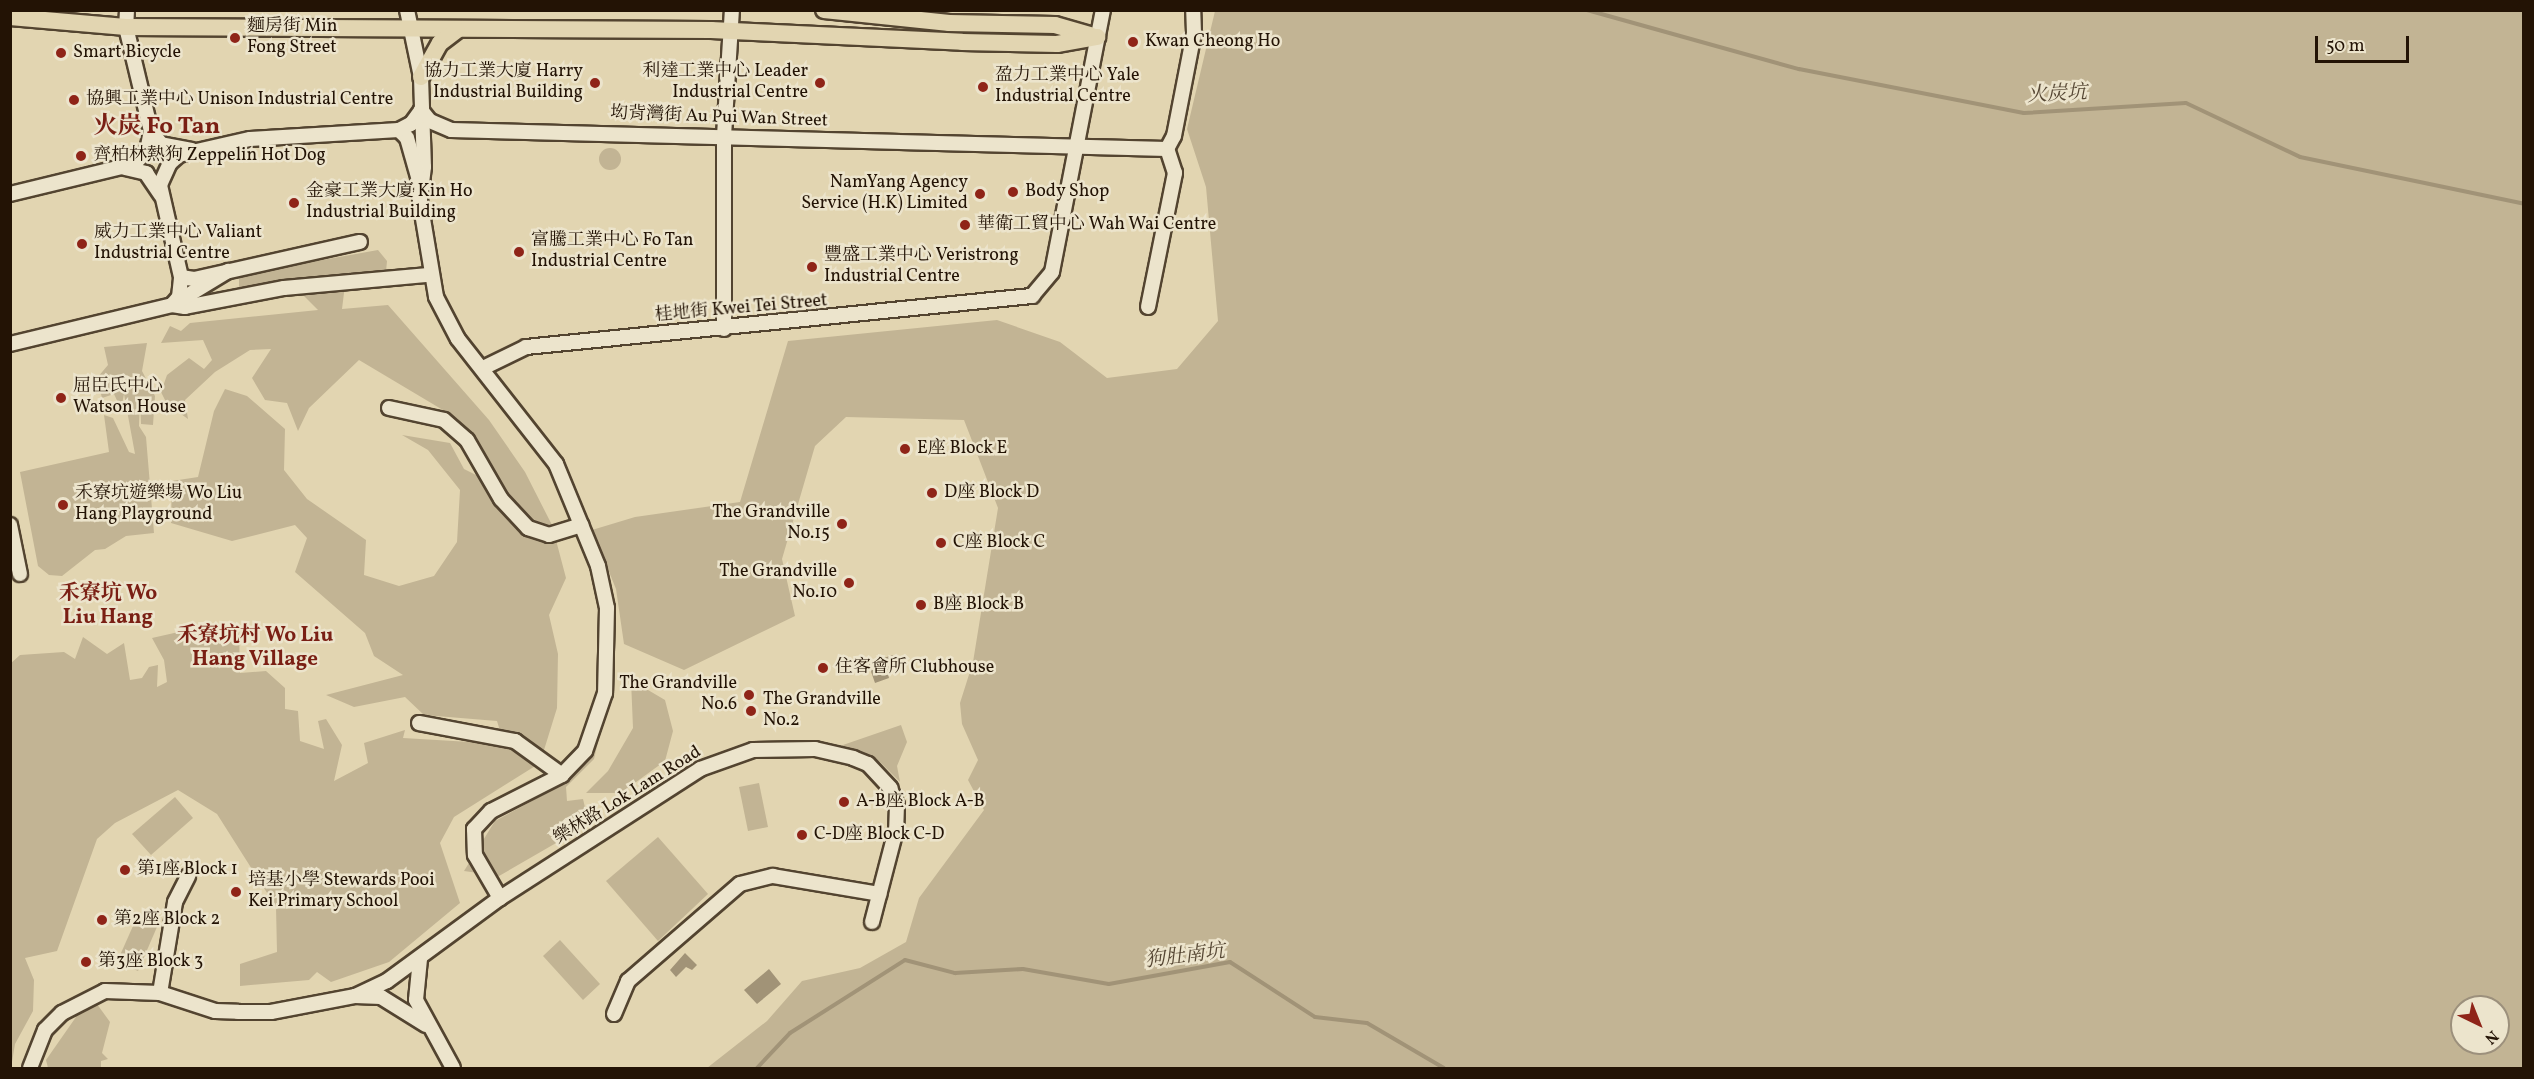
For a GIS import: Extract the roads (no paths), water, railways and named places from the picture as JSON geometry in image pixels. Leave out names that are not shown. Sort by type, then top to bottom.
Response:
[{"type":"main road","points":[[824,10],[949,23],[1055,25],[1097,37]]},
{"type":"main road","points":[[10,17],[413,30],[730,31],[1057,44],[1097,37]]},
{"type":"main road","points":[[421,78],[440,43],[457,30]]},
{"type":"street","points":[[407,10],[413,30],[421,78],[424,167],[420,184]]},
{"type":"street","points":[[724,329],[724,136],[732,10]]},
{"type":"street","name":"桂地街 Kwei Tei Street","points":[[483,368],[526,347],[724,329],[1032,296],[1052,272],[1074,147],[1103,10]]},
{"type":"street","points":[[1148,307],[1175,173],[1167,149],[1174,136],[1194,33],[1193,10]]},
{"type":"street","points":[[10,194],[125,168],[147,151],[151,131],[127,19]]},
{"type":"street","points":[[172,305],[179,297],[181,277],[162,198],[163,173],[179,155],[191,150],[280,136],[399,130],[411,124],[422,110]]},
{"type":"street","name":"㘭背灣街 Au Pui Wan Street","points":[[422,110],[430,122],[451,130],[1167,149]]},
{"type":"street","points":[[399,130],[407,138],[420,184],[428,275],[445,320],[548,451],[582,525],[605,592],[608,673],[593,736],[580,758],[562,775],[491,810],[477,824],[473,849],[500,898]]},
{"type":"street","points":[[151,131],[161,144],[191,150]]},
{"type":"street","points":[[125,168],[146,173],[162,198]]},
{"type":"street","points":[[181,277],[194,279],[360,242]]},
{"type":"street","points":[[10,344],[172,305],[228,271]]},
{"type":"street","points":[[172,305],[185,307],[284,288],[428,275]]},
{"type":"street","points":[[389,408],[444,420],[467,440],[501,499],[528,528],[549,535],[582,525]]},
{"type":"street","points":[[10,525],[17,569]]},
{"type":"street","points":[[419,723],[515,741],[562,775]]},
{"type":"street","name":"樂林路 Lok Lam Road","points":[[355,996],[420,959],[500,898],[700,769],[753,750],[786,747],[853,758],[868,764],[890,788],[897,805],[896,830],[872,922]]},
{"type":"street","points":[[160,993],[175,902],[188,876]]},
{"type":"street","points":[[614,1014],[628,981],[740,884],[773,876],[879,894]]},
{"type":"street","points":[[420,959],[416,1000],[426,1025],[453,1068]]},
{"type":"street","points":[[30,1068],[45,1030],[87,997],[131,989],[160,993],[215,1011],[238,1012],[271,1012],[355,996],[381,997],[426,1025]]},
{"type":"waterway","name":"火炭坑","points":[[1587,10],[1799,69],[2024,113],[2186,103],[2300,157],[2524,204]]},
{"type":"waterway","name":"狗肚南坑","points":[[757,1068],[790,1033],[905,960],[955,973],[1023,969],[1109,984],[1230,962],[1315,1017],[1367,1023],[1444,1068]]},
{"type":"place","name":"麵房街 Min Fong Street","points":[[235,38]]},
{"type":"place","name":"Kwan Cheong Ho","points":[[1133,42]]},
{"type":"place","name":"Smart Bicycle","points":[[61,53]]},
{"type":"place","name":"協力工業大廈 Harry Industrial Building","points":[[595,83]]},
{"type":"place","name":"利達工業中心 Leader Industrial Centre","points":[[820,83]]},
{"type":"place","name":"盈力工業中心 Yale Industrial Centre","points":[[983,87]]},
{"type":"place","name":"協興工業中心 Unison Industrial Centre","points":[[74,100]]},
{"type":"place","name":"齊柏林熱狗 Zeppelin Hot Dog","points":[[81,156]]},
{"type":"place","name":"Body Shop","points":[[1013,192]]},
{"type":"place","name":"NamYang Agency Service (H.K) Limited","points":[[980,194]]},
{"type":"place","name":"金豪工業大廈 Kin Ho Industrial Building","points":[[294,203]]},
{"type":"place","name":"華衛工貿中心 Wah Wai Centre","points":[[965,225]]},
{"type":"place","name":"威力工業中心 Valiant Industrial Centre","points":[[82,244]]},
{"type":"place","name":"富騰工業中心 Fo Tan Industrial Centre","points":[[519,252]]},
{"type":"place","name":"豐盛工業中心 Veristrong Industrial Centre","points":[[812,267]]},
{"type":"place","name":"屈臣氏中心 Watson House","points":[[61,398]]},
{"type":"place","name":"E座 Block E","points":[[905,449]]},
{"type":"place","name":"D座 Block D","points":[[932,493]]},
{"type":"place","name":"禾寮坑遊樂場 Wo Liu Hang Playground","points":[[63,505]]},
{"type":"place","name":"The Grandville No.15","points":[[842,524]]},
{"type":"place","name":"C座 Block C","points":[[941,543]]},
{"type":"place","name":"The Grandville No.10","points":[[849,583]]},
{"type":"place","name":"B座 Block B","points":[[921,605]]},
{"type":"place","name":"住客會所 Clubhouse","points":[[823,668]]},
{"type":"place","name":"The Grandville No.6","points":[[749,695]]},
{"type":"place","name":"The Grandville No.2","points":[[751,711]]},
{"type":"place","name":"A-B座 Block A-B","points":[[844,802]]},
{"type":"place","name":"C-D座 Block C-D","points":[[802,835]]},
{"type":"place","name":"第1座 Block 1","points":[[125,870]]},
{"type":"place","name":"培基小學 Stewards Pooi Kei Primary School","points":[[236,892]]},
{"type":"place","name":"第2座 Block 2","points":[[102,920]]},
{"type":"place","name":"第3座 Block 3","points":[[86,962]]},
{"type":"district","name":"火炭 Fo Tan","points":[[157,128]]},
{"type":"district","name":"禾寮坑 Wo Liu Hang","points":[[108,606]]},
{"type":"district","name":"禾寮坑村 Wo Liu Hang Village","points":[[255,648]]}]
